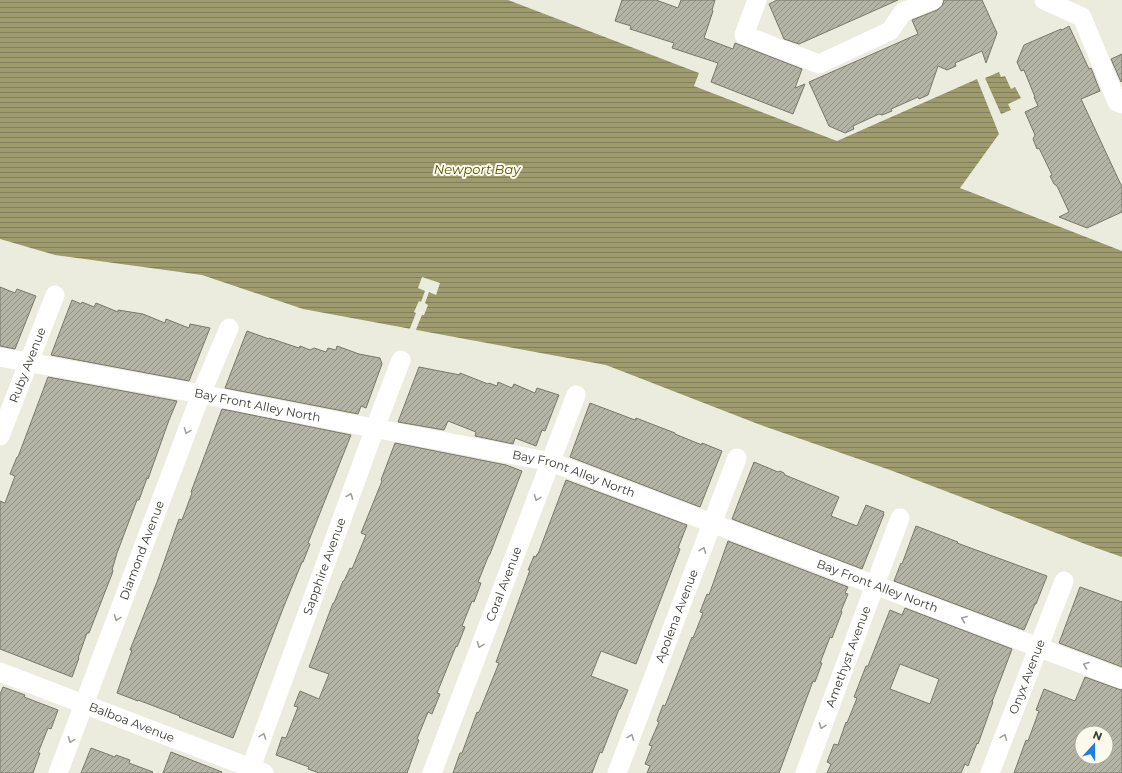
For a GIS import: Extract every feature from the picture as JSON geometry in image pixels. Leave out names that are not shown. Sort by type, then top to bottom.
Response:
[{"type":"street","points":[[757,0],[744,35],[819,64],[890,32],[903,12],[933,0]]},
{"type":"street","points":[[1044,0],[1082,17],[1117,102],[1122,104]]},
{"type":"street","name":"Ruby Avenue","points":[[0,436],[54,295]]},
{"type":"street","name":"Diamond Avenue","points":[[58,773],[201,394],[229,328]]},
{"type":"street","name":"Bay Front Alley North","points":[[0,357],[201,394],[551,462],[1122,679]]},
{"type":"street","name":"Sapphire Avenue","points":[[255,771],[375,428],[401,360]]},
{"type":"street","name":"Coral Avenue","points":[[432,773],[500,591],[576,395]]},
{"type":"street","name":"Apolena Avenue","points":[[617,773],[737,458]]},
{"type":"street","name":"Amethyst Avenue","points":[[805,773],[900,518]]},
{"type":"street","name":"Onyx Avenue","points":[[990,773],[1064,581]]},
{"type":"street","name":"Balboa Avenue","points":[[0,672],[255,771]]},
{"type":"water","name":"Newport Bay","points":[[0,0],[508,0],[699,73],[694,86],[837,141],[977,79],[999,134],[960,188],[1122,251],[1122,557],[890,470],[758,424],[606,365],[303,309],[202,275],[55,255],[0,239]]},
{"type":"water","points":[[999,72],[1001,77],[1005,76],[1011,89],[1015,87],[1021,98],[1008,104],[1011,110],[1001,114],[985,78]]},
{"type":"pier","points":[[422,277],[440,283],[436,295],[429,292],[425,303],[428,305],[415,332],[409,331],[416,313],[414,312],[419,301],[421,302],[425,291],[418,288]]},
{"type":"building","points":[[622,0],[656,0],[678,8],[681,0],[715,0],[704,38],[733,49],[735,43],[802,69],[795,88],[805,84],[793,114],[711,82],[718,63],[672,48],[674,43],[630,29],[631,26],[615,21]]},
{"type":"building","points":[[777,0],[898,0],[799,44],[784,39],[769,4]]},
{"type":"building","points":[[944,0],[982,0],[997,33],[986,63],[982,51],[955,63],[956,66],[947,70],[938,66],[928,95],[919,99],[918,97],[891,109],[892,111],[882,115],[879,114],[853,126],[854,129],[845,133],[829,126],[809,82],[918,34],[912,20],[937,10],[942,6]]},
{"type":"building","points":[[1069,26],[1089,69],[1091,68],[1100,91],[1081,99],[1122,187],[1122,212],[1087,228],[1059,217],[1069,212],[1057,186],[1054,184],[1050,176],[1052,175],[1039,148],[1037,149],[1033,139],[1035,135],[1025,112],[1038,106],[1024,70],[1021,71],[1017,62],[1024,45]]},
{"type":"building","points":[[1122,54],[1122,81],[1121,82],[1111,59]]},
{"type":"building","points":[[0,287],[15,293],[17,289],[36,296],[15,349],[0,346]]},
{"type":"building","points":[[72,300],[94,307],[96,303],[118,312],[118,310],[143,314],[165,323],[166,319],[189,328],[190,324],[210,328],[189,381],[51,355]]},
{"type":"building","points":[[247,331],[299,348],[300,346],[310,350],[314,348],[326,352],[328,348],[336,350],[337,346],[359,354],[380,358],[382,364],[366,408],[361,406],[358,414],[225,388]]},
{"type":"building","points":[[419,367],[460,375],[460,373],[497,386],[498,382],[512,388],[514,384],[535,393],[537,388],[559,395],[545,431],[542,430],[536,446],[515,438],[513,444],[475,436],[476,432],[448,421],[444,430],[398,422]]},
{"type":"building","points":[[48,377],[177,401],[148,479],[147,478],[139,500],[137,500],[117,553],[112,574],[89,633],[87,633],[72,677],[0,649],[0,501],[5,503],[15,476],[10,474],[18,457]]},
{"type":"building","points":[[590,403],[635,420],[636,418],[702,445],[702,443],[722,451],[700,507],[570,457]]},
{"type":"building","points":[[222,409],[351,435],[308,543],[310,544],[303,562],[284,606],[233,738],[179,717],[180,716],[117,693],[132,650],[130,650],[157,582],[179,519],[182,520]]},
{"type":"building","points":[[395,443],[506,465],[522,471],[478,582],[481,583],[474,602],[472,601],[462,626],[465,627],[437,693],[440,694],[432,714],[428,712],[417,739],[419,740],[407,773],[319,773],[308,769],[309,767],[276,755],[282,737],[286,738],[298,707],[294,706],[300,691],[319,699],[329,674],[309,667],[333,603],[350,568],[352,569],[366,535],[361,533],[382,481],[381,480]]},
{"type":"building","points":[[754,462],[778,472],[780,471],[785,475],[839,497],[831,516],[857,526],[866,505],[884,512],[862,569],[732,519]]},
{"type":"building","points":[[566,480],[687,525],[678,548],[680,549],[636,664],[601,651],[591,676],[628,690],[602,753],[600,752],[592,773],[453,773],[477,712],[478,713],[480,710],[499,663],[496,662],[530,570],[528,570],[534,556],[536,557],[538,554]]},
{"type":"building","points":[[916,526],[958,542],[957,543],[1047,576],[1024,630],[894,581]]},
{"type":"building","points":[[728,541],[848,587],[845,593],[848,594],[841,611],[842,612],[832,638],[830,637],[820,663],[822,663],[815,682],[813,681],[779,773],[647,773],[650,766],[645,764],[652,746],[649,745],[659,722],[657,721],[663,705],[665,706],[703,613],[700,612],[707,594],[709,595]]},
{"type":"building","points":[[1080,587],[1122,602],[1122,667],[1059,643]]},
{"type":"building","points":[[905,608],[1012,649],[978,744],[977,743],[968,766],[965,764],[961,773],[827,773],[831,764],[827,762],[834,744],[838,745],[846,722],[847,723],[857,698],[854,697],[890,610],[902,615]],"holes":[[[900,664],[939,679],[930,704],[890,689]]]},
{"type":"building","points":[[1085,677],[1122,690],[1122,773],[1014,773],[1026,740],[1028,741],[1039,711],[1036,710],[1044,689],[1075,701]]},
{"type":"building","points":[[3,687],[58,710],[51,729],[48,728],[38,753],[40,753],[33,773],[0,773],[0,694]]},
{"type":"building","points":[[91,748],[115,757],[116,755],[130,760],[129,763],[153,772],[81,773]]},
{"type":"building","points":[[171,752],[222,772],[163,773]]}]
